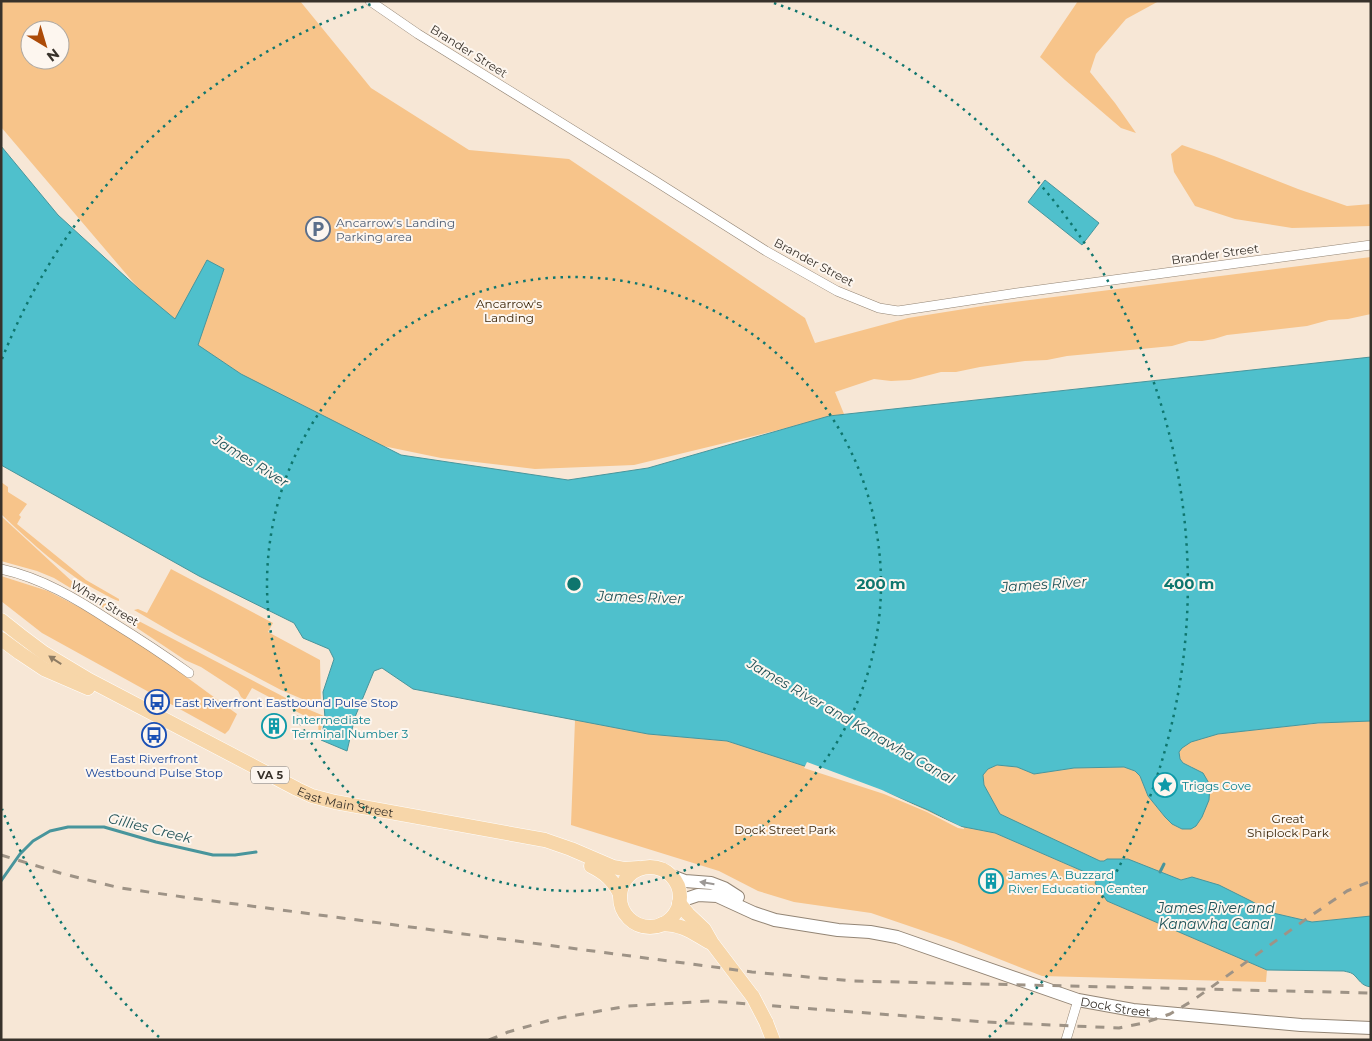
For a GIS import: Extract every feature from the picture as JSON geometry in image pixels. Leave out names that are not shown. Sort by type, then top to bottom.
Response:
[{"type":"main road","name":"East Main Street","points":[[1,620],[34,646],[77,673],[312,796],[335,802],[544,840],[571,849],[612,867],[624,869],[639,868]]},
{"type":"main road","name":"East Main Street","points":[[1,639],[44,669],[84,686],[303,801],[329,809],[545,849],[570,857],[603,872],[612,880],[620,894]]},
{"type":"main road","name":"VA 5","points":[[639,868],[653,866],[666,871],[672,876],[680,891],[680,902],[688,914],[704,929],[712,943],[753,997],[773,1040]]},
{"type":"main road","points":[[620,894],[621,887],[628,876],[639,868]]},
{"type":"main road","name":"Dock Street","points":[[672,876],[685,881],[717,885],[767,910],[840,924],[870,932]]},
{"type":"main road","name":"VA 5","points":[[620,894],[620,904],[628,918],[635,923],[650,927],[662,924],[686,928],[712,943]]},
{"type":"main road","name":"Dock Street","points":[[680,902],[698,895],[717,896],[775,920],[838,930],[886,934],[1078,1000],[1134,1010],[1301,1025],[1371,1028]]},
{"type":"main road","points":[[662,924],[671,918],[680,902]]},
{"type":"street","name":"Brander Street","points":[[370,1],[418,34],[766,251],[837,291],[879,308],[898,311],[1371,245]]},
{"type":"street","name":"Wharf Street","points":[[1,569],[43,582],[61,591],[137,637],[189,673]]},
{"type":"street","points":[[1066,1040],[1078,1000]]},
{"type":"green space","name":"Ancarrow's Landing","points":[[1,1],[300,1],[371,88],[469,150],[569,159],[805,318],[815,343],[908,318],[983,306],[1371,257],[1371,314],[1348,319],[1329,320],[1307,326],[1227,335],[1202,341],[1189,341],[1172,346],[1025,361],[956,372],[941,372],[910,380],[891,381],[874,379],[835,392],[844,414],[634,465],[535,469],[441,458],[354,440],[241,374],[197,345],[224,269],[207,261],[176,320],[139,289],[1,127]]},
{"type":"green space","points":[[1078,1],[1159,1],[1126,19],[1096,54],[1090,72],[1136,133],[1121,128],[1040,57]]},
{"type":"green space","points":[[1182,145],[1347,206],[1371,204],[1371,226],[1292,228],[1235,219],[1195,206],[1174,172],[1171,154]]},
{"type":"green space","points":[[1,482],[8,487],[8,492],[27,504],[19,515],[21,517],[17,524],[86,580],[119,599],[119,601],[75,577],[37,547],[1,514]]},
{"type":"green space","points":[[1,516],[76,585],[116,609],[110,612],[54,578],[1,561]]},
{"type":"green space","points":[[171,569],[273,623],[268,632],[320,660],[321,707],[281,690],[134,610],[138,609],[147,613]]},
{"type":"green space","points":[[1,576],[48,591],[81,608],[151,651],[237,714],[229,730],[225,734],[42,633],[1,601]]},
{"type":"green space","points":[[131,617],[305,708],[324,716],[319,738],[318,723],[252,688],[245,700],[238,691],[201,667],[185,660],[131,624],[129,619]]},
{"type":"green space","name":"Dock Street Park","points":[[575,720],[648,734],[727,741],[885,792],[928,810],[959,826],[995,833],[1094,876],[1098,879],[1107,901],[1267,970],[1266,982],[1042,976],[956,942],[871,913],[794,902],[758,891],[719,871],[571,825]]},
{"type":"green space","name":"Great Shiplock Park","points":[[1358,720],[1371,721],[1371,916],[1312,922],[1273,913],[1251,901],[1192,877],[1181,880],[1100,861],[1006,818],[1000,814],[984,785],[983,775],[988,769],[997,765],[1017,767],[1034,774],[1074,768],[1124,767],[1135,771],[1140,776],[1148,796],[1172,824],[1182,829],[1191,829],[1192,767],[1182,762],[1179,755],[1180,750],[1191,742],[1222,733]]},
{"type":"water","points":[[1,146],[58,215],[175,319],[207,260],[224,269],[198,345],[241,374],[401,455],[568,480],[648,468],[829,416],[1371,357],[1371,721],[1318,723],[1218,734],[1191,742],[1179,752],[1180,759],[1183,763],[1203,773],[1210,785],[1209,800],[1202,817],[1196,826],[1191,829],[1182,829],[1172,824],[1148,796],[1140,776],[1135,771],[1124,767],[1074,768],[1034,774],[1017,767],[997,765],[988,769],[983,775],[984,785],[1000,814],[1100,861],[1128,859],[1181,880],[1192,877],[1219,885],[1273,913],[1312,922],[1371,916],[1371,987],[1362,984],[1350,972],[1344,971],[1267,970],[1107,901],[1095,883],[1097,879],[1094,876],[995,833],[959,826],[928,810],[885,792],[727,741],[648,734],[413,689],[382,668],[374,671],[355,717],[347,751],[321,740],[325,718],[323,692],[334,659],[329,649],[303,638],[294,623],[199,576],[1,465]]},
{"type":"water","points":[[1045,180],[1099,223],[1082,245],[1028,202]]},
{"type":"pier","points":[[807,762],[882,790],[964,829],[884,794],[804,768]]},
{"type":"waterway","name":"Gillies Creek","points":[[1,881],[20,854],[33,841],[50,831],[68,827],[104,827],[156,842],[213,855],[235,855],[256,852]]},
{"type":"waterway","points":[[1160,872],[1164,864]]},
{"type":"railway","points":[[1,855],[60,873],[120,888],[752,972],[853,981],[1371,993]]},
{"type":"railway","points":[[489,1040],[508,1032],[554,1019],[628,1006],[710,1001],[985,1022],[1119,1028],[1144,1023],[1170,1014],[1192,1001],[1347,891],[1371,881]]},
{"type":"place","name":"Ancarrow's Landing Parking area","points":[[318,229]]},
{"type":"place","name":"East Riverfront Eastbound Pulse Stop","points":[[157,702]]},
{"type":"place","name":"Intermediate Terminal Number 3","points":[[274,726]]},
{"type":"place","name":"East Riverfront Westbound Pulse Stop","points":[[154,735]]},
{"type":"place","name":"Triggs Cove","points":[[1165,785]]},
{"type":"place","name":"James A. Buzzard River Education Center","points":[[991,881]]},
{"type":"water label","name":"James River","points":[[251,461]]},
{"type":"water label","name":"James River","points":[[1044,584]]},
{"type":"water label","name":"James River","points":[[640,597]]},
{"type":"water label","name":"James River and Kanawha Canal","points":[[851,721]]},
{"type":"water label","name":"James River and Kanawha Canal","points":[[1216,916]]}]
